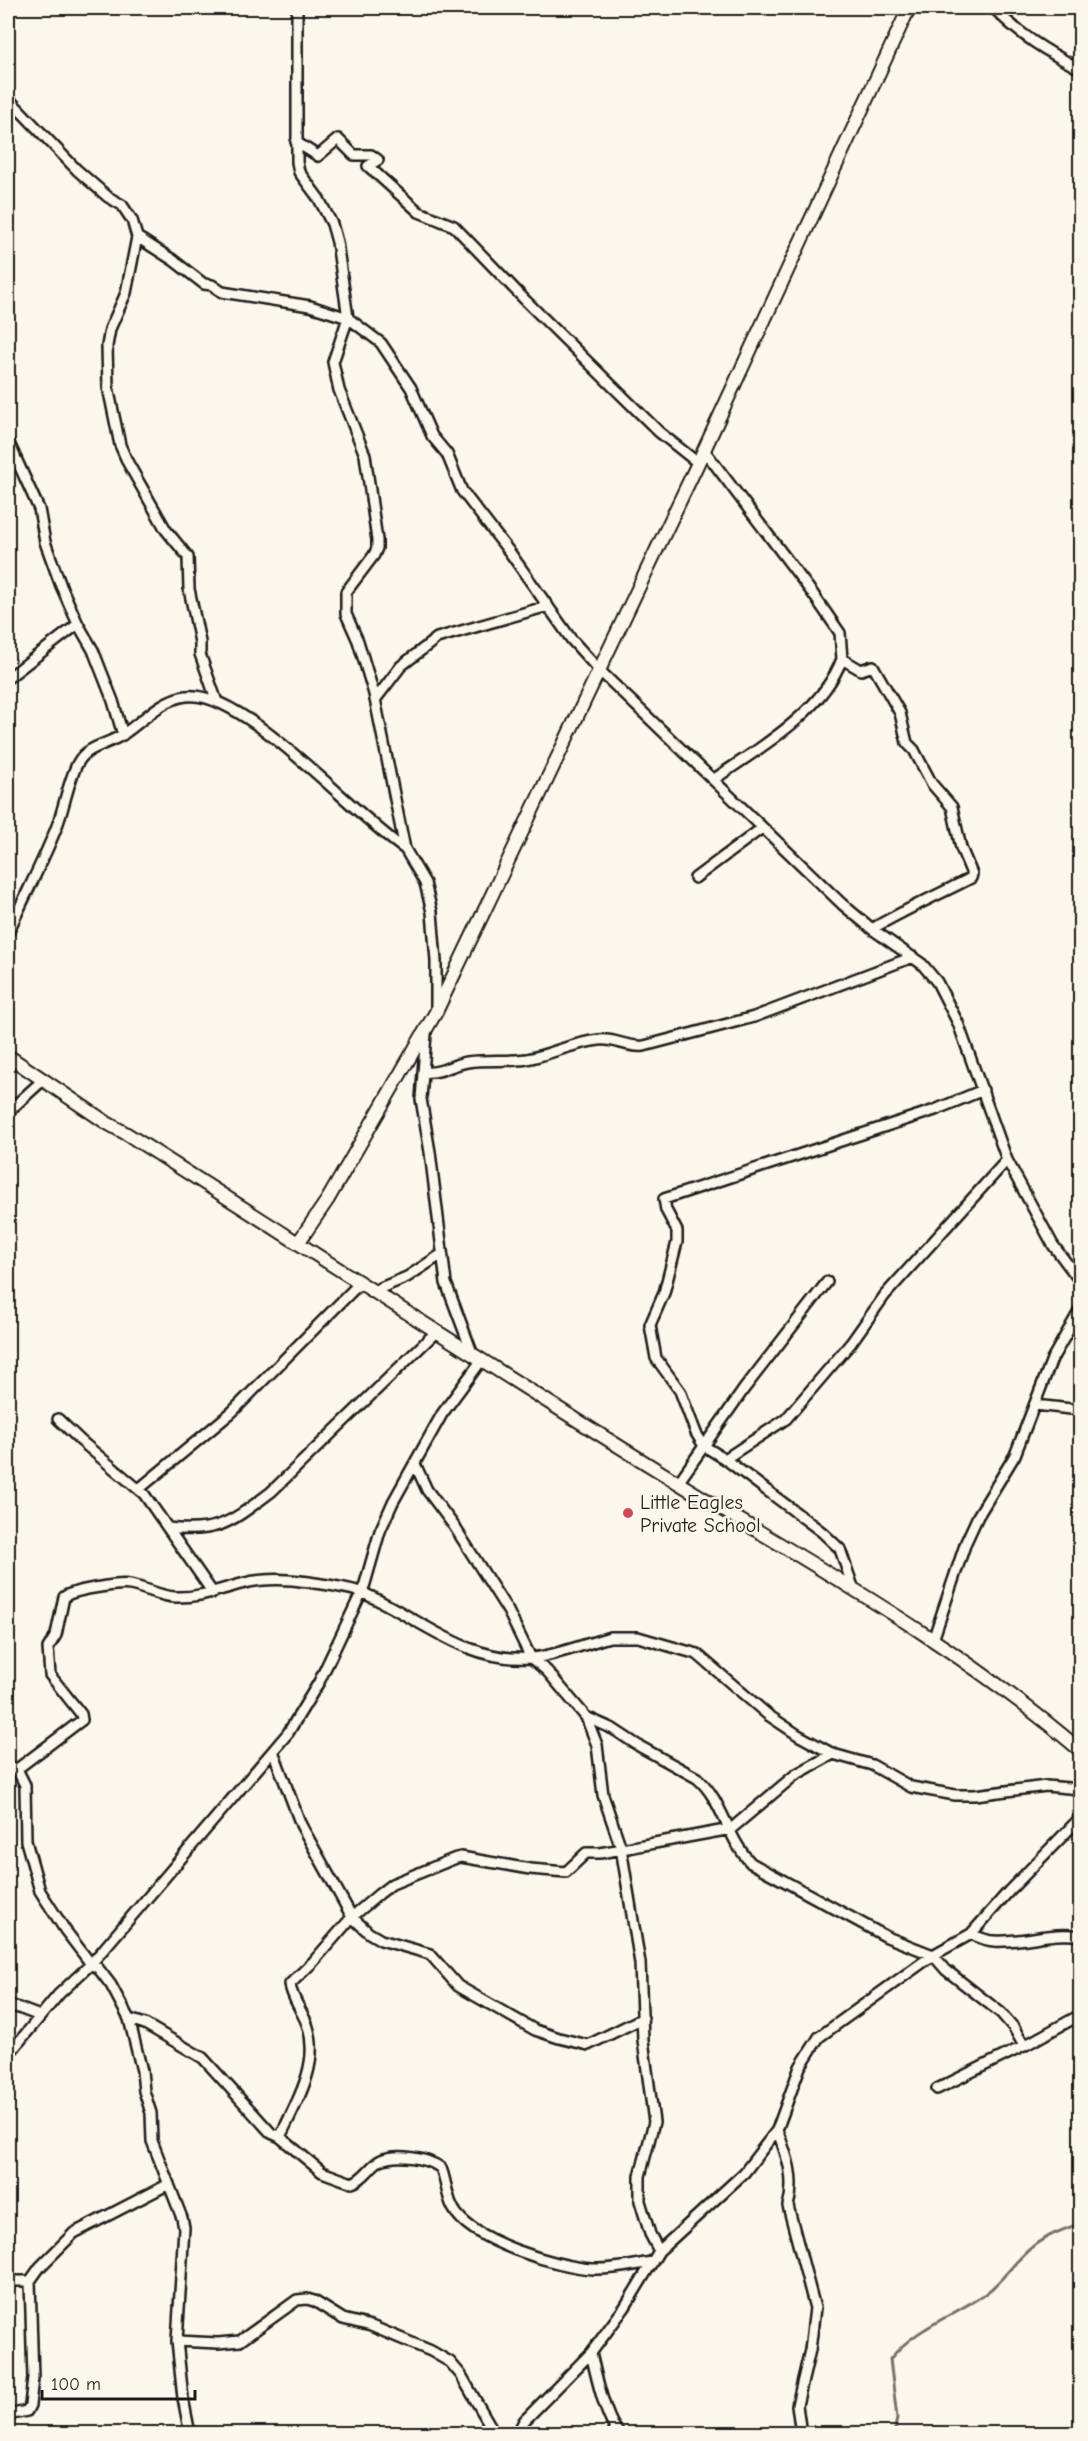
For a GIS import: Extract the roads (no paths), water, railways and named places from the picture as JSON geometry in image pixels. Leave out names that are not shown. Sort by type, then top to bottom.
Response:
[{"type":"street","points":[[297,8],[296,142],[299,172],[319,199],[332,224],[337,242],[348,318],[333,362],[339,390],[365,455],[377,548],[346,592],[346,614],[358,641],[375,700],[405,849],[425,883],[432,912],[436,961],[436,1012]]},
{"type":"street","points":[[298,1243],[328,1199],[436,1012],[698,463],[909,8]]},
{"type":"street","points":[[994,8],[1032,42],[1080,69]]},
{"type":"street","points":[[8,98],[77,170],[122,206],[132,220],[137,237],[126,293],[110,329],[107,346],[108,387],[120,445],[128,463],[166,530],[188,558],[189,589],[200,642],[200,654],[216,699]]},
{"type":"street","points":[[296,142],[318,156],[338,139],[354,155],[371,155],[378,160],[368,166],[419,212],[454,226],[659,432],[698,463]]},
{"type":"street","points":[[137,237],[173,260],[204,284],[212,285],[222,292],[310,306],[348,318],[376,338],[411,388],[432,436],[447,454],[457,482],[571,639],[599,670],[842,904],[931,973],[958,1023],[1007,1160],[1053,1245],[1080,1281]]},
{"type":"street","points":[[8,441],[39,508],[45,542],[67,601],[93,650],[123,735]]},
{"type":"street","points":[[704,450],[840,633],[842,659],[836,674],[803,714],[778,735],[713,780]]},
{"type":"street","points":[[375,700],[401,666],[437,638],[548,606]]},
{"type":"street","points":[[8,677],[78,624]]},
{"type":"street","points":[[842,659],[861,670],[873,666],[882,679],[900,713],[907,743],[914,750],[932,784],[952,807],[961,848],[972,874],[971,878],[918,906],[901,912],[872,929]]},
{"type":"street","points":[[8,933],[56,829],[79,760],[94,749],[123,735],[169,701],[183,696],[201,694],[216,699],[288,749],[380,831],[405,849]]},
{"type":"street","points":[[695,878],[762,828]]},
{"type":"street","points":[[423,1072],[436,1073],[469,1062],[527,1059],[571,1044],[608,1039],[634,1047],[644,1046],[754,1017],[913,957]]},
{"type":"street","points":[[426,1031],[421,1099],[446,1283],[477,1358]]},
{"type":"street","points":[[8,1056],[107,1123],[298,1243],[371,1292],[678,1483],[853,1587],[933,1640],[1045,1720],[1080,1750]]},
{"type":"street","points":[[8,1112],[44,1079]]},
{"type":"street","points":[[853,1587],[840,1549],[822,1532],[704,1446],[696,1433],[680,1391],[656,1358],[650,1325],[664,1293],[677,1242],[677,1231],[666,1210],[664,1199],[935,1110],[983,1090]]},
{"type":"street","points":[[725,1460],[786,1419],[851,1342],[885,1294],[1007,1160]]},
{"type":"street","points":[[371,1292],[407,1277],[442,1254]]},
{"type":"street","points":[[678,1483],[744,1389],[827,1282]]},
{"type":"street","points":[[139,1490],[232,1412],[359,1284]]},
{"type":"street","points":[[933,1640],[966,1542],[978,1516],[1015,1455],[1052,1359],[1080,1310]]},
{"type":"street","points":[[168,1528],[206,1530],[219,1527],[242,1514],[271,1492],[436,1332]]},
{"type":"street","points":[[8,2055],[59,1994],[91,1964],[288,1733],[319,1682],[361,1592],[380,1532],[393,1502],[442,1414],[477,1358]]},
{"type":"street","points":[[1035,1405],[1080,1410]]},
{"type":"street","points":[[58,1419],[81,1442],[139,1490],[213,1593]]},
{"type":"street","points":[[415,1464],[427,1490],[454,1526],[508,1611],[531,1658],[547,1671],[586,1717],[597,1745],[603,1795],[621,1848],[638,1947],[643,2040],[654,2122],[640,2176],[640,2201],[650,2234],[659,2251]]},
{"type":"street","points":[[190,2433],[183,2398],[177,2341],[184,2228],[152,2141],[151,2113],[144,2091],[142,2071],[129,2019],[111,1985],[64,1930],[40,1891],[26,1841],[25,1785],[12,1769],[82,1720],[81,1714],[50,1675],[48,1648],[56,1635],[64,1597],[78,1591],[123,1584],[162,1596],[188,1597],[213,1593],[241,1584],[267,1581],[306,1582],[361,1592],[442,1638],[481,1653],[531,1658],[610,1637],[638,1636],[685,1649],[702,1658],[768,1715],[833,1754],[872,1765],[911,1787],[955,1795],[975,1795],[1055,1785],[1080,1789]]},
{"type":"street","points":[[586,1717],[613,1729],[704,1784],[731,1829],[740,1849],[751,1863],[887,1937],[933,1955],[946,1970],[1001,2013],[1014,2028],[1024,2046]]},
{"type":"street","points":[[273,1751],[301,1825],[352,1917],[381,1940],[430,1954],[458,1986],[535,2030],[559,2038],[588,2045],[643,2018]]},
{"type":"street","points":[[280,2136],[309,2073],[312,2047],[306,2019],[290,1984],[313,1962],[352,1917],[392,1884],[461,1857],[530,1869],[566,1872],[586,1853],[731,1829],[795,1775],[833,1754]]},
{"type":"street","points":[[518,2433],[524,2421],[591,2353],[625,2307],[659,2251],[744,2173],[777,2130],[800,2067],[819,2037],[933,1955],[971,1934],[1080,1818]]},
{"type":"street","points":[[971,1934],[994,1941],[1030,1940],[1062,1934],[1080,1936]]},
{"type":"street","points":[[8,2004],[40,2016]]},
{"type":"street","points":[[936,2089],[1024,2046],[1080,2015]]},
{"type":"street","points":[[129,2019],[145,2024],[203,2058],[271,2133],[280,2136],[322,2172],[352,2183],[368,2174],[380,2160],[393,2157],[429,2161],[441,2169],[453,2208],[487,2238],[556,2264],[592,2269],[624,2268],[652,2262]]},
{"type":"street","points":[[777,2130],[789,2158],[792,2191],[788,2206],[815,2308],[810,2350],[797,2405],[801,2433]]},
{"type":"street","points":[[8,2415],[27,2411],[30,2404],[33,2378],[29,2318],[30,2281],[40,2267],[74,2233],[169,2184]]},
{"type":"street","points":[[8,2281],[30,2281]]},
{"type":"street","points":[[177,2341],[218,2343],[240,2341],[297,2300],[307,2299],[343,2319],[371,2326],[431,2350],[450,2362],[461,2375],[495,2433]]},
{"type":"street","points":[[591,2353],[608,2412],[615,2430],[620,2433]]},
{"type":"waterway","points":[[894,2434],[897,2418],[890,2359],[911,2339],[985,2294],[1036,2244],[1080,2223]]},
{"type":"place","name":"Little Eagles Private School","points":[[628,1513]]}]
